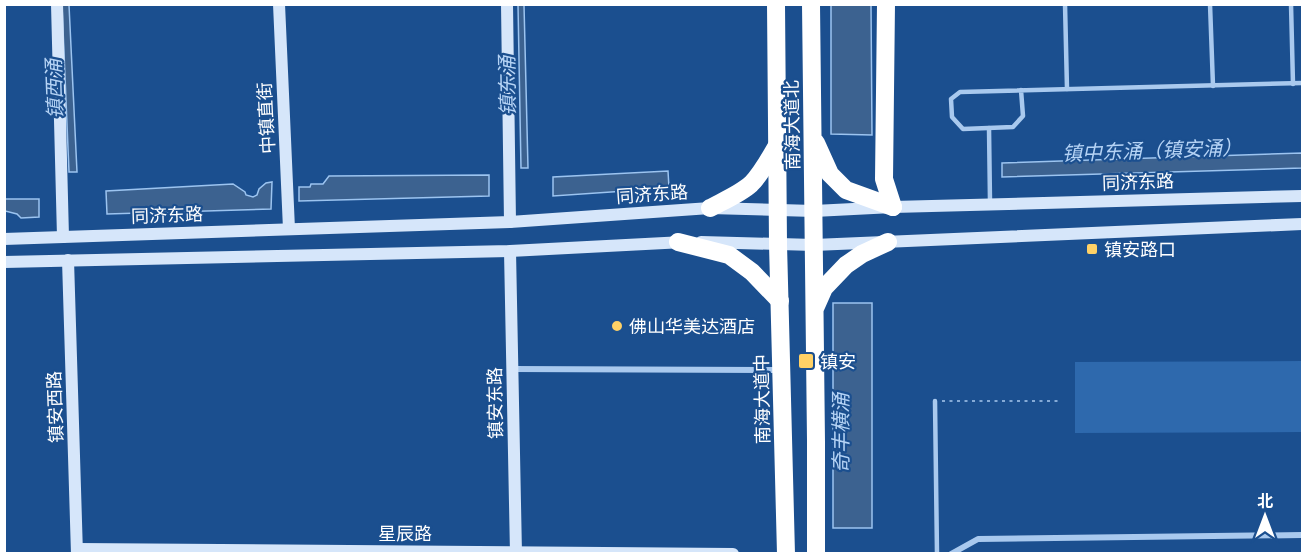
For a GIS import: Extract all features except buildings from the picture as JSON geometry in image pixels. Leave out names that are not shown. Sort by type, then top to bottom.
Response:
[{"type":"highway","name":"南海大道北","points":[[776,4],[778,243]]},
{"type":"highway","name":"南海大道北","points":[[811,4],[814,245]]},
{"type":"highway","points":[[886,4],[884,179],[893,207]]},
{"type":"highway","points":[[813,135],[830,174],[846,190],[893,207]]},
{"type":"highway","points":[[710,208],[751,184],[778,144]]},
{"type":"highway","points":[[678,242],[729,255],[752,272],[780,301]]},
{"type":"highway","points":[[815,308],[824,288],[846,265],[862,254],[888,242]]},
{"type":"highway","name":"南海大道中","points":[[778,243],[786,554]]},
{"type":"highway","points":[[814,245],[816,554]]},
{"type":"main road","points":[[57,4],[63,237]]},
{"type":"main road","name":"中镇直街","points":[[279,4],[289,229]]},
{"type":"main road","points":[[507,4],[510,222]]},
{"type":"main road","name":"同济东路","points":[[4,239],[510,222],[710,208],[814,211],[1302,196]]},
{"type":"main road","points":[[4,262],[510,251],[678,242],[814,245],[1302,224]]},
{"type":"main road","name":"镇安东路","points":[[510,251],[516,553]]},
{"type":"main road","name":"镇安西路","points":[[68,260],[77,551]]},
{"type":"main road","name":"星辰路","points":[[77,551],[733,554]]},
{"type":"street","points":[[512,369],[782,369]]},
{"type":"street","points":[[951,554],[978,539],[1302,535]]},
{"type":"lane","points":[[1065,4],[1067,89]]},
{"type":"lane","points":[[1210,4],[1213,86]]},
{"type":"lane","points":[[1291,4],[1293,84]]},
{"type":"lane","points":[[1021,90],[1023,116],[1013,127],[963,129],[952,117],[951,99],[960,92],[1021,90],[1293,84],[1302,83]]},
{"type":"lane","points":[[989,128],[990,204]]},
{"type":"lane","points":[[935,401],[938,554]]},
{"type":"path","points":[[935,401],[1062,401]]},
{"type":"shaded area","points":[[1302,361],[1302,432],[1075,433],[1075,362]]},
{"type":"water","points":[[62,5],[69,5],[77,172],[69,172]]},
{"type":"water","points":[[518,5],[524,5],[528,168],[521,168]]},
{"type":"water","points":[[831,5],[871,5],[872,135],[831,134]]},
{"type":"water","points":[[1302,153],[1302,168],[1002,177],[1002,163]]},
{"type":"water","points":[[668,171],[669,188],[553,196],[553,177]]},
{"type":"water","points":[[489,175],[489,196],[299,201],[299,187],[323,184],[329,176]]},
{"type":"water","points":[[272,182],[271,209],[107,214],[106,191],[233,184],[246,195],[253,197],[266,183]]},
{"type":"water","points":[[5,199],[39,199],[39,217],[21,218],[17,214],[5,211]]},
{"type":"water","name":"奇丰横涌","points":[[833,303],[872,303],[872,528],[833,528]]},
{"type":"place","name":"镇安路口","points":[[1092,249]]},
{"type":"place","name":"佛山华美达酒店","points":[[617,326]]},
{"type":"place","name":"镇安","points":[[806,361]]},
{"type":"water label","name":"镇东涌","points":[[507,86]]},
{"type":"water label","name":"镇西涌","points":[[54,89]]},
{"type":"water label","name":"镇中东涌（镇安涌）","points":[[1152,150]]}]
